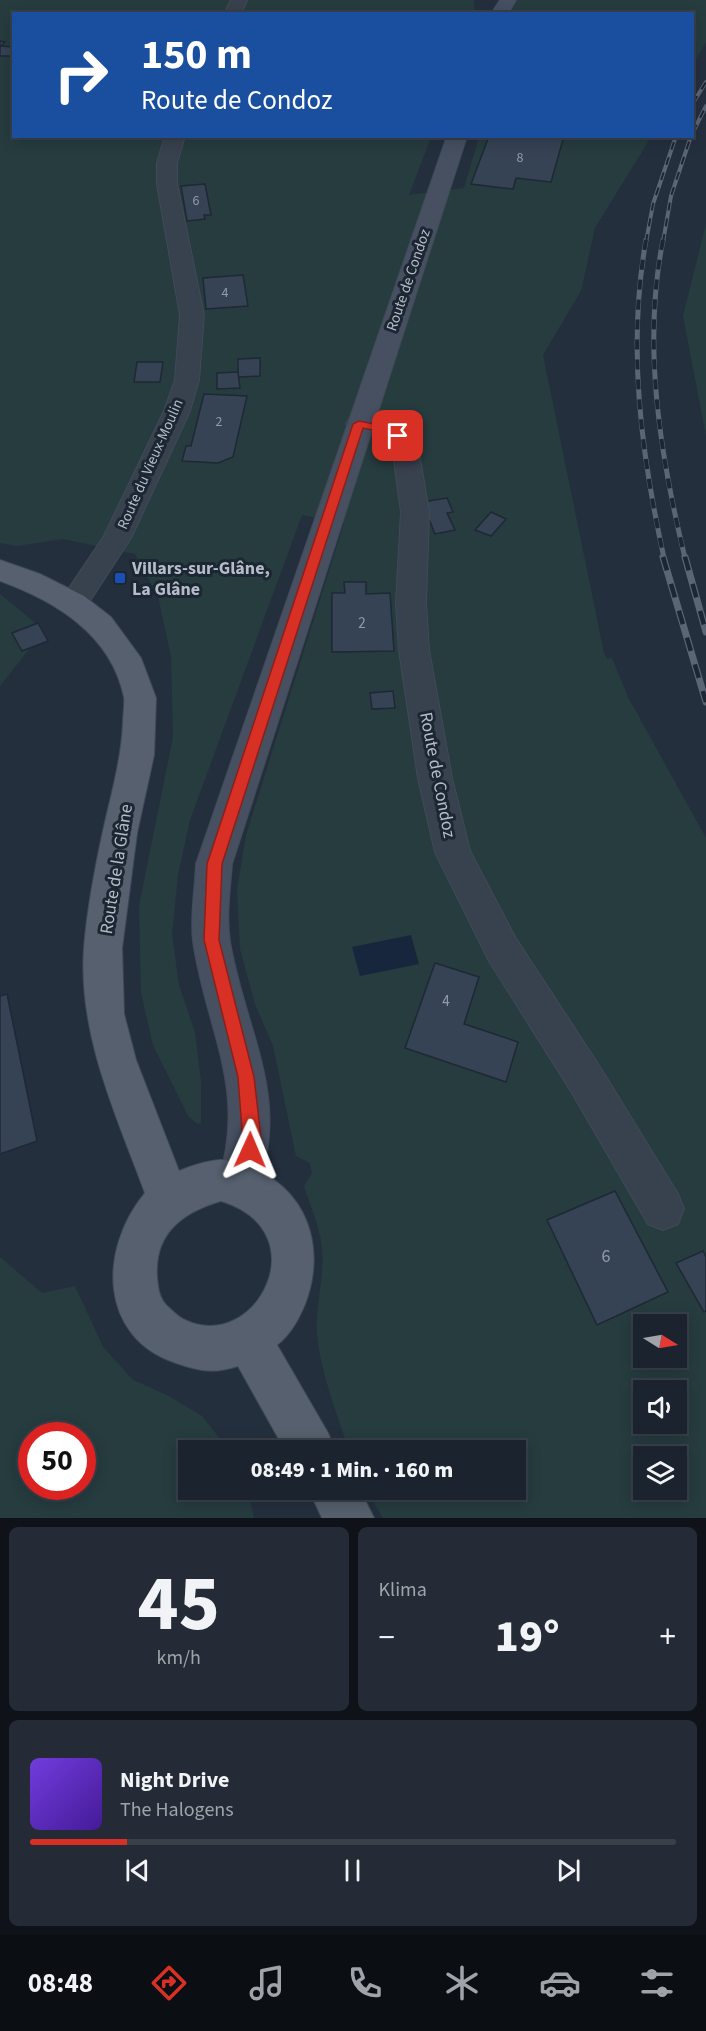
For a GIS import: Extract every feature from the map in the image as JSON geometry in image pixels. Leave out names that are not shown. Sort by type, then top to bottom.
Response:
[{"type":"main road","name":"Route de Condoz","points":[[239,1182],[248,1162],[252,1138],[246,1077],[212,940],[214,864],[456,138]]},
{"type":"main road","name":"Route de la Glâne","points":[[0,570],[30,581],[74,603],[100,625],[126,658],[140,698],[138,755],[120,833],[104,948],[105,1014],[116,1060],[168,1198]]},
{"type":"main road","points":[[221,1180],[239,1182],[266,1196],[286,1220],[295,1251],[291,1285],[275,1316],[249,1339],[227,1347],[205,1350],[183,1345],[164,1335],[149,1319],[138,1300],[134,1278],[135,1256],[147,1224],[168,1198],[202,1182],[221,1180]]},
{"type":"main road","points":[[249,1339],[305,1440]]},
{"type":"main road","points":[[339,1500],[349,1518]]},
{"type":"street","name":"Route du Vieux-Moulin","points":[[74,603],[117,538],[177,411],[187,380],[192,315],[167,184],[167,164],[174,138]]},
{"type":"street","name":"Route de Condoz","points":[[359,424],[398,436],[406,453],[415,512],[411,603],[414,650],[435,778],[453,852],[502,949],[586,1080],[663,1209]]},
{"type":"green space","points":[[0,0],[474,0],[475,12],[12,12],[12,138],[431,138],[409,195],[464,188],[479,138],[650,138],[595,228],[581,291],[543,355],[604,653],[607,659],[612,658],[628,697],[706,838],[706,1518],[383,1518],[372,1500],[526,1500],[526,1440],[346,1440],[327,1385],[318,1344],[317,1320],[322,1248],[317,1224],[304,1186],[312,1173],[310,1163],[296,1156],[273,1046],[255,1004],[240,949],[237,890],[246,835],[344,523],[302,515],[190,820],[178,875],[172,934],[179,985],[195,1032],[201,1081],[201,1123],[197,1124],[188,1116],[153,1045],[141,993],[139,906],[173,737],[171,657],[158,596],[135,554],[63,539],[17,546],[0,543]]},
{"type":"green space","points":[[517,0],[706,0],[706,42],[694,63],[694,12],[511,12]]},
{"type":"green space","points":[[706,224],[706,436],[683,316]]},
{"type":"green space","points":[[0,594],[33,621],[41,634],[0,686]]},
{"type":"green space","points":[[0,1257],[42,1293],[75,1286],[103,1347],[133,1380],[167,1395],[202,1416],[221,1440],[178,1440],[178,1500],[250,1500],[254,1518],[0,1518]]},
{"type":"water","points":[[411,935],[419,964],[360,976],[352,947]]},
{"type":"building","points":[[0,41],[5,42],[1,46],[12,47],[11,56],[0,56]]},
{"type":"building","points":[[488,138],[563,138],[551,182],[516,178],[513,189],[471,184]]},
{"type":"building","points":[[205,184],[211,215],[204,215],[205,219],[187,221],[181,186]]},
{"type":"building","points":[[243,275],[248,306],[206,309],[203,278]]},
{"type":"building","points":[[260,358],[260,376],[238,377],[238,359]]},
{"type":"building","points":[[137,362],[163,362],[160,382],[134,382]]},
{"type":"building","points":[[238,372],[240,388],[217,389],[217,373]]},
{"type":"building","points":[[204,394],[247,396],[233,457],[218,463],[182,461],[186,446],[191,446]]},
{"type":"building","points":[[447,498],[453,512],[447,513],[455,530],[435,534],[422,502]]},
{"type":"building","points":[[491,512],[506,519],[491,536],[475,530]]},
{"type":"building","points":[[344,582],[366,582],[366,594],[390,593],[394,651],[332,652],[332,593],[345,593]]},
{"type":"building","points":[[38,623],[48,641],[22,651],[12,633]]},
{"type":"building","points":[[393,691],[395,708],[372,709],[370,693]]},
{"type":"building","points":[[435,963],[479,977],[464,1024],[518,1042],[506,1082],[405,1048]]},
{"type":"building","points":[[7,994],[37,1141],[0,1154],[0,996]]},
{"type":"building","points":[[615,1191],[668,1292],[597,1325],[547,1220]]},
{"type":"building","points":[[703,1251],[706,1257],[706,1311],[704,1312],[676,1263]]},
{"type":"railway","points":[[694,101],[706,82]]},
{"type":"railway","points":[[694,130],[706,106]]},
{"type":"railway","points":[[646,242],[653,204],[675,138]]},
{"type":"railway","points":[[663,242],[671,196],[690,138]]},
{"type":"railway","points":[[646,240],[640,280],[638,320],[639,400],[649,479],[664,558]]},
{"type":"railway","points":[[663,240],[657,280],[654,360],[668,480],[685,558]]},
{"type":"railway","points":[[663,557],[706,702]]},
{"type":"railway","points":[[685,557],[706,632]]},
{"type":"place","name":"Villars-sur-Glâne, La Glâne","points":[[120,578]]},
{"type":"route","points":[[250,1150],[252,1138],[246,1077],[212,940],[214,864],[359,424],[386,429],[398,436]]}]
